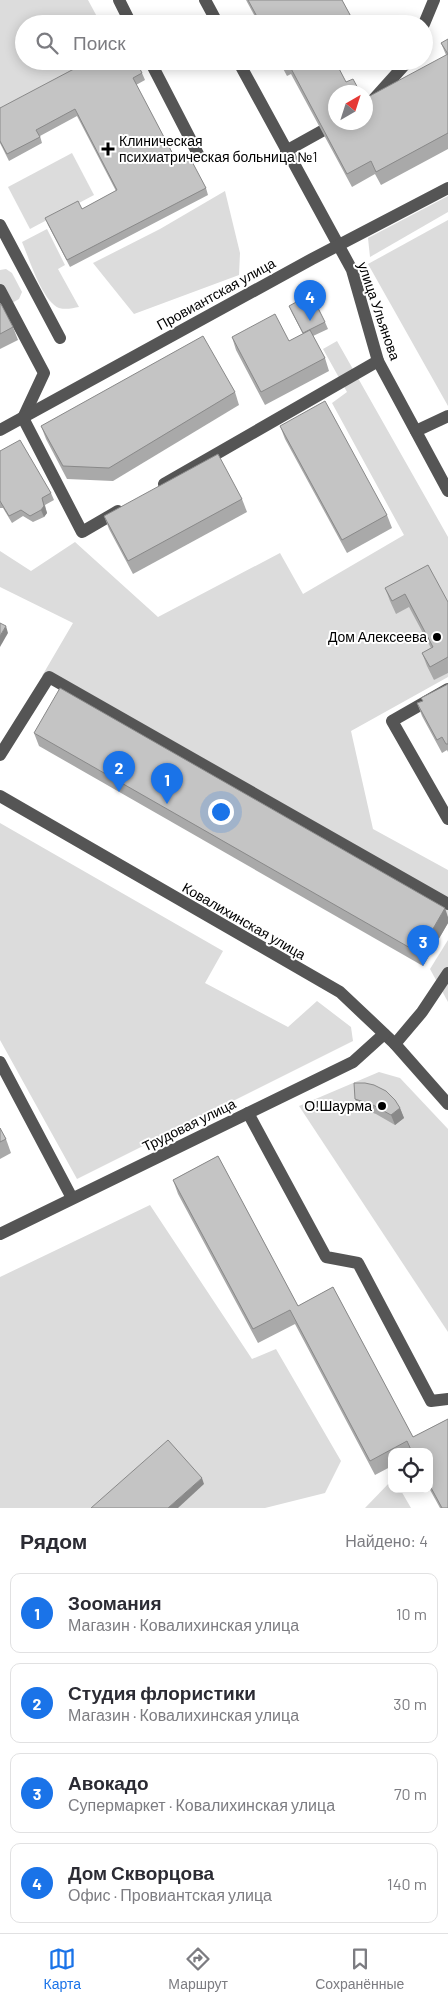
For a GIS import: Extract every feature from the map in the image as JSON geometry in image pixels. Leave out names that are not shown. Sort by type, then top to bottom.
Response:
[{"type":"street","points":[[119,0],[126,15]]},
{"type":"street","points":[[205,0],[213,15]]},
{"type":"street","points":[[428,15],[434,0]]},
{"type":"street","points":[[155,70],[198,154]]},
{"type":"street","name":"улица Ульянова","points":[[243,70],[352,270],[378,360],[448,491]]},
{"type":"street","points":[[373,100],[400,70]]},
{"type":"street","points":[[286,151],[322,131]]},
{"type":"street","name":"Провиантская улица","points":[[0,430],[338,245],[448,188]]},
{"type":"street","points":[[0,226],[60,338]]},
{"type":"street","points":[[0,290],[44,373],[23,418],[82,532],[125,506]]},
{"type":"street","points":[[151,492],[378,360]]},
{"type":"street","points":[[416,431],[448,416]]},
{"type":"street","points":[[0,755],[49,677],[448,904]]},
{"type":"street","points":[[448,689],[392,721],[448,818]]},
{"type":"street","name":"Ковалихинская улица","points":[[0,796],[340,992],[395,1044],[448,1104]]},
{"type":"street","points":[[395,1044],[422,1012],[448,973]]},
{"type":"street","name":"Трудовая улица","points":[[0,1234],[353,1062],[384,1034]]},
{"type":"street","points":[[0,1062],[72,1198]]},
{"type":"street","points":[[248,1113],[326,1257],[358,1263],[431,1401],[448,1399]]},
{"type":"shaded area","points":[[0,0],[88,0],[96,15],[15,15],[15,70],[79,70],[0,112]]},
{"type":"shaded area","points":[[72,153],[94,195],[30,229],[8,187]]},
{"type":"shaded area","points":[[225,191],[240,253],[239,275],[134,314],[93,263],[160,229]]},
{"type":"shaded area","points":[[448,196],[448,212],[370,257],[368,238]]},
{"type":"shaded area","points":[[448,220],[448,406],[368,264]]},
{"type":"shaded area","points":[[47,229],[65,265],[58,269],[79,307],[62,309],[53,304],[47,297],[32,268],[22,242]]},
{"type":"shaded area","points":[[6,269],[12,273],[22,292],[19,299],[12,303],[0,285],[0,270]]},
{"type":"shaded area","points":[[337,341],[448,537],[448,677],[351,731],[373,829],[448,870],[448,916],[42,676],[73,623],[0,587],[0,551],[31,571],[75,542],[158,617],[280,553],[303,594],[404,535],[332,403],[347,392],[323,349]]},
{"type":"shaded area","points":[[0,823],[223,951],[205,983],[288,1027],[317,1001],[351,1027],[353,1041],[77,1179],[0,1040]]},
{"type":"shaded area","points":[[448,940],[448,1002],[430,969]]},
{"type":"shaded area","points":[[379,1072],[400,1078],[448,1129],[448,1332],[299,1106]]},
{"type":"shaded area","points":[[150,1205],[252,1359],[276,1349],[341,1461],[325,1493],[265,1508],[0,1508],[0,1277]]},
{"type":"shaded area","points":[[388,1484],[388,1493],[402,1493],[411,1508],[365,1508]]},
{"type":"building","points":[[248,0],[342,0],[350,15],[256,15]]},
{"type":"building","points":[[448,39],[448,54],[441,43]]},
{"type":"building","points":[[448,54],[448,133],[376,172],[371,161],[347,174],[292,70],[340,70],[346,82],[353,79],[356,85],[328,85],[328,130],[373,130],[373,94],[418,70],[433,70],[433,62]]},
{"type":"building","points":[[72,70],[140,70],[142,73],[133,78],[176,160],[188,154],[206,188],[67,260],[45,218],[78,201],[82,209],[117,190],[75,109],[36,130],[40,137],[7,154],[0,141],[0,108]]},
{"type":"building","points":[[311,294],[325,322],[303,333],[289,306]]},
{"type":"building","points":[[0,304],[13,327],[0,334]]},
{"type":"building","points":[[275,314],[289,341],[310,330],[325,358],[261,392],[232,337]]},
{"type":"building","points":[[203,336],[235,392],[109,468],[63,466],[41,426]]},
{"type":"building","points":[[325,401],[387,515],[342,540],[280,426]]},
{"type":"building","points":[[20,440],[51,493],[42,498],[44,506],[41,510],[30,516],[21,510],[9,516],[0,501],[0,451]]},
{"type":"building","points":[[218,454],[242,499],[128,561],[104,516]]},
{"type":"building","name":"Дом Алексеева","points":[[428,565],[448,602],[448,657],[430,667],[422,653],[433,647],[405,594],[392,601],[385,588]]},
{"type":"building","points":[[0,623],[6,626],[0,636]]},
{"type":"building","points":[[448,684],[448,744],[446,744],[442,737],[437,740],[417,703],[423,701],[421,698]]},
{"type":"building","points":[[60,688],[445,908],[419,953],[34,733]]},
{"type":"building","points":[[354,1083],[374,1085],[386,1091],[400,1108],[391,1115],[373,1105],[355,1099]]},
{"type":"building","points":[[0,1128],[6,1139],[0,1142]]},
{"type":"building","points":[[218,1156],[298,1306],[333,1287],[413,1437],[448,1419],[448,1508],[442,1508],[433,1491],[433,1448],[410,1448],[407,1441],[394,1448],[388,1448],[388,1451],[370,1461],[290,1310],[253,1329],[173,1180]]},
{"type":"building","points":[[168,1440],[202,1478],[168,1508],[91,1508]]},
{"type":"place","name":"Клиническая психиатрическая больница №1","points":[[108,149]]},
{"type":"place","name":"Дом Скворцова","points":[[310,321]]},
{"type":"place","name":"Дом Алексеева","points":[[437,637]]},
{"type":"place","name":"Студия флористики","points":[[119,792]]},
{"type":"place","name":"Зоомания","points":[[167,804]]},
{"type":"place","name":"Авокадо","points":[[423,966]]},
{"type":"place","name":"О!Шаурма","points":[[382,1106]]}]
